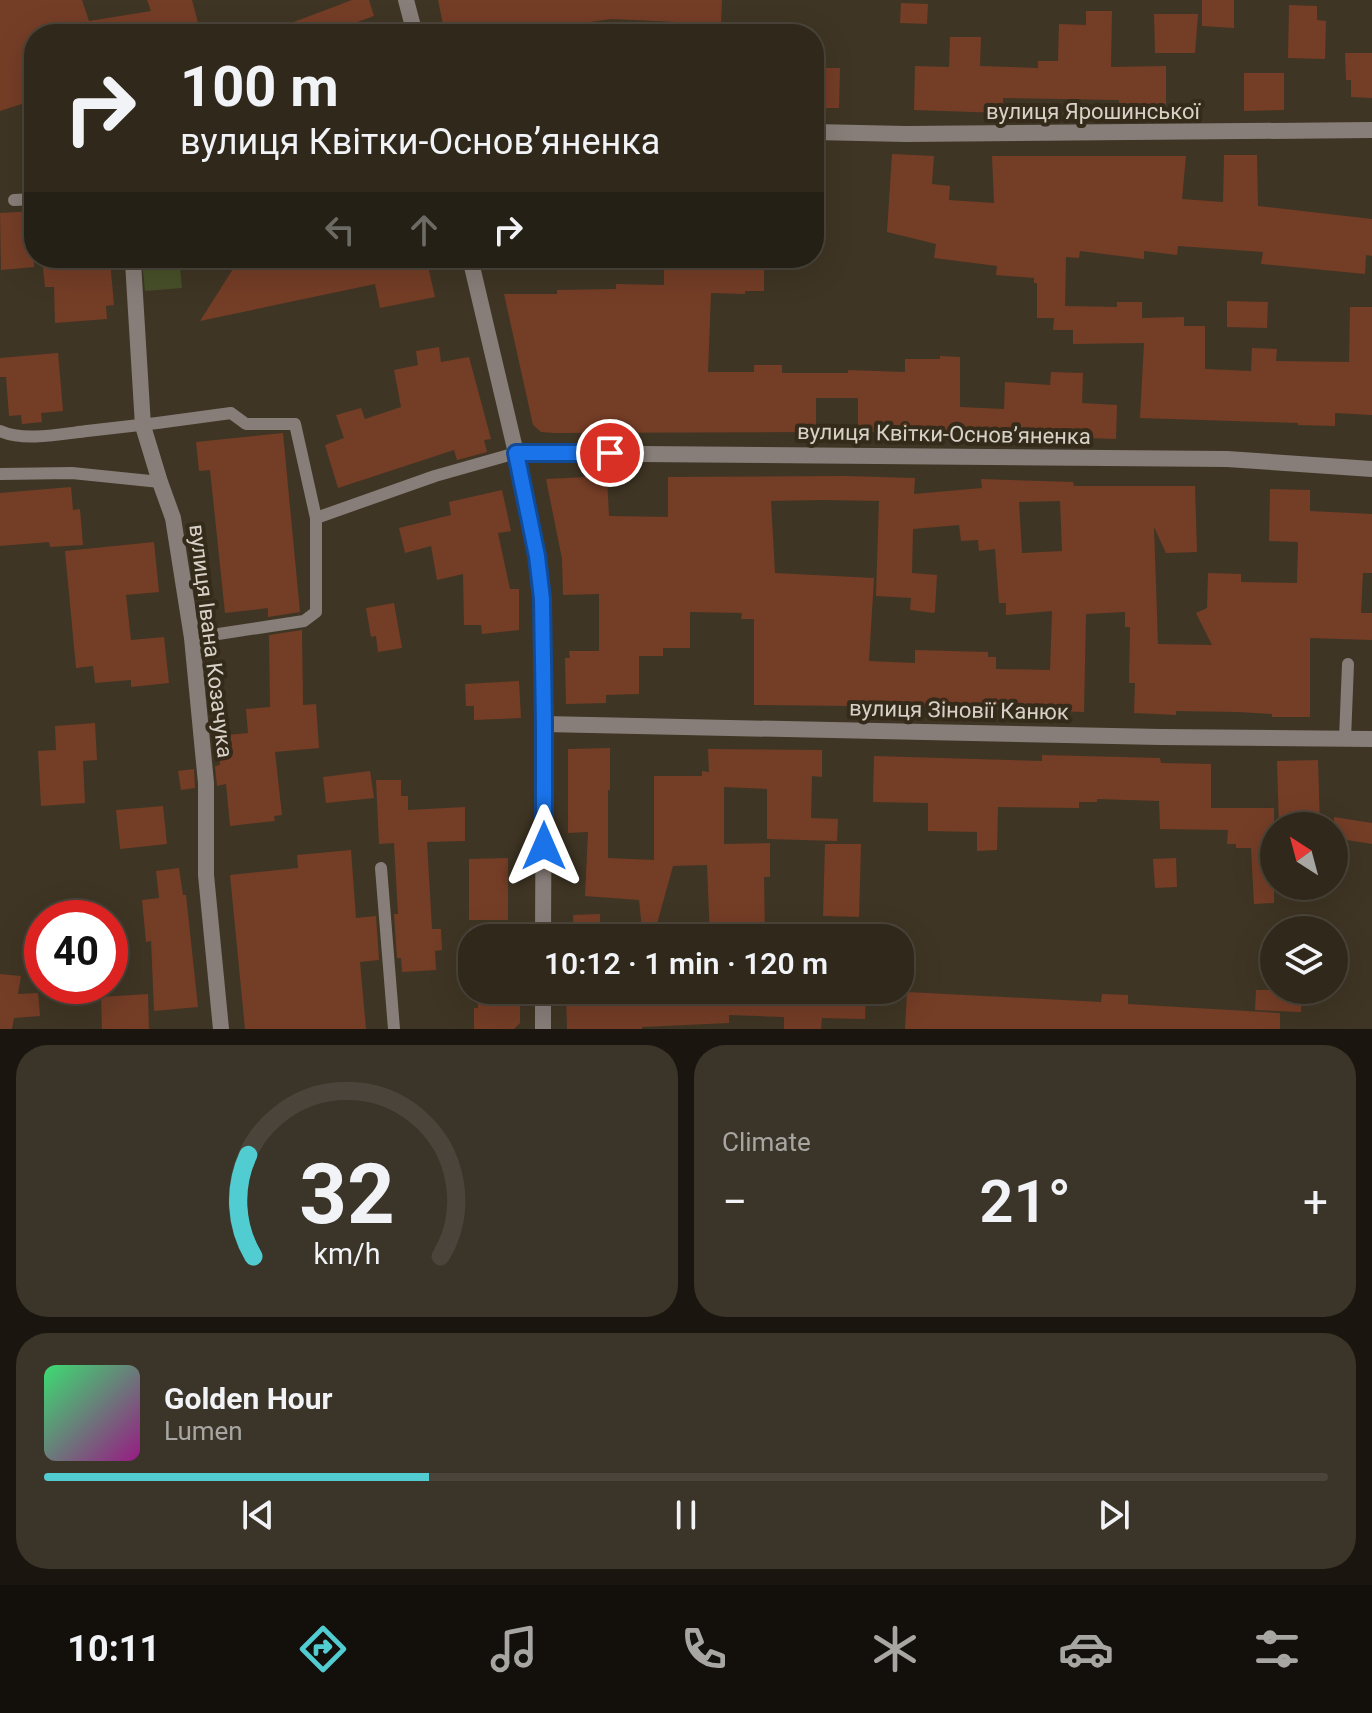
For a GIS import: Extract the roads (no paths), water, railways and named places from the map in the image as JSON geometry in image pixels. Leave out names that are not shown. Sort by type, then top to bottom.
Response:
[{"type":"street","points":[[406,0],[412,24]]},
{"type":"street","name":"вулиця Ярошинської","points":[[824,132],[1372,130]]},
{"type":"street","name":"вулиця Івана Козачука","points":[[133,268],[143,426],[173,518],[192,638],[206,783],[206,875],[221,1029]]},
{"type":"street","points":[[472,268],[516,453],[537,556],[542,599],[543,924]]},
{"type":"street","name":"вулиця Квітки-Основʼяненка","points":[[516,453],[1227,459],[1372,469]]},
{"type":"street","name":"вулиця Зіновії Канюк","points":[[544,724],[1372,739]]},
{"type":"street","points":[[543,1004],[543,1029]]},
{"type":"lane","points":[[14,200],[24,200]]},
{"type":"lane","points":[[0,431],[10,436],[45,435],[143,426],[231,413],[246,424],[295,424],[316,518],[316,612],[304,621],[192,638]]},
{"type":"lane","points":[[316,518],[435,476],[516,453]]},
{"type":"lane","points":[[0,474],[72,473],[160,482]]},
{"type":"lane","points":[[1345,739],[1348,664]]},
{"type":"lane","points":[[381,868],[394,1029]]}]
